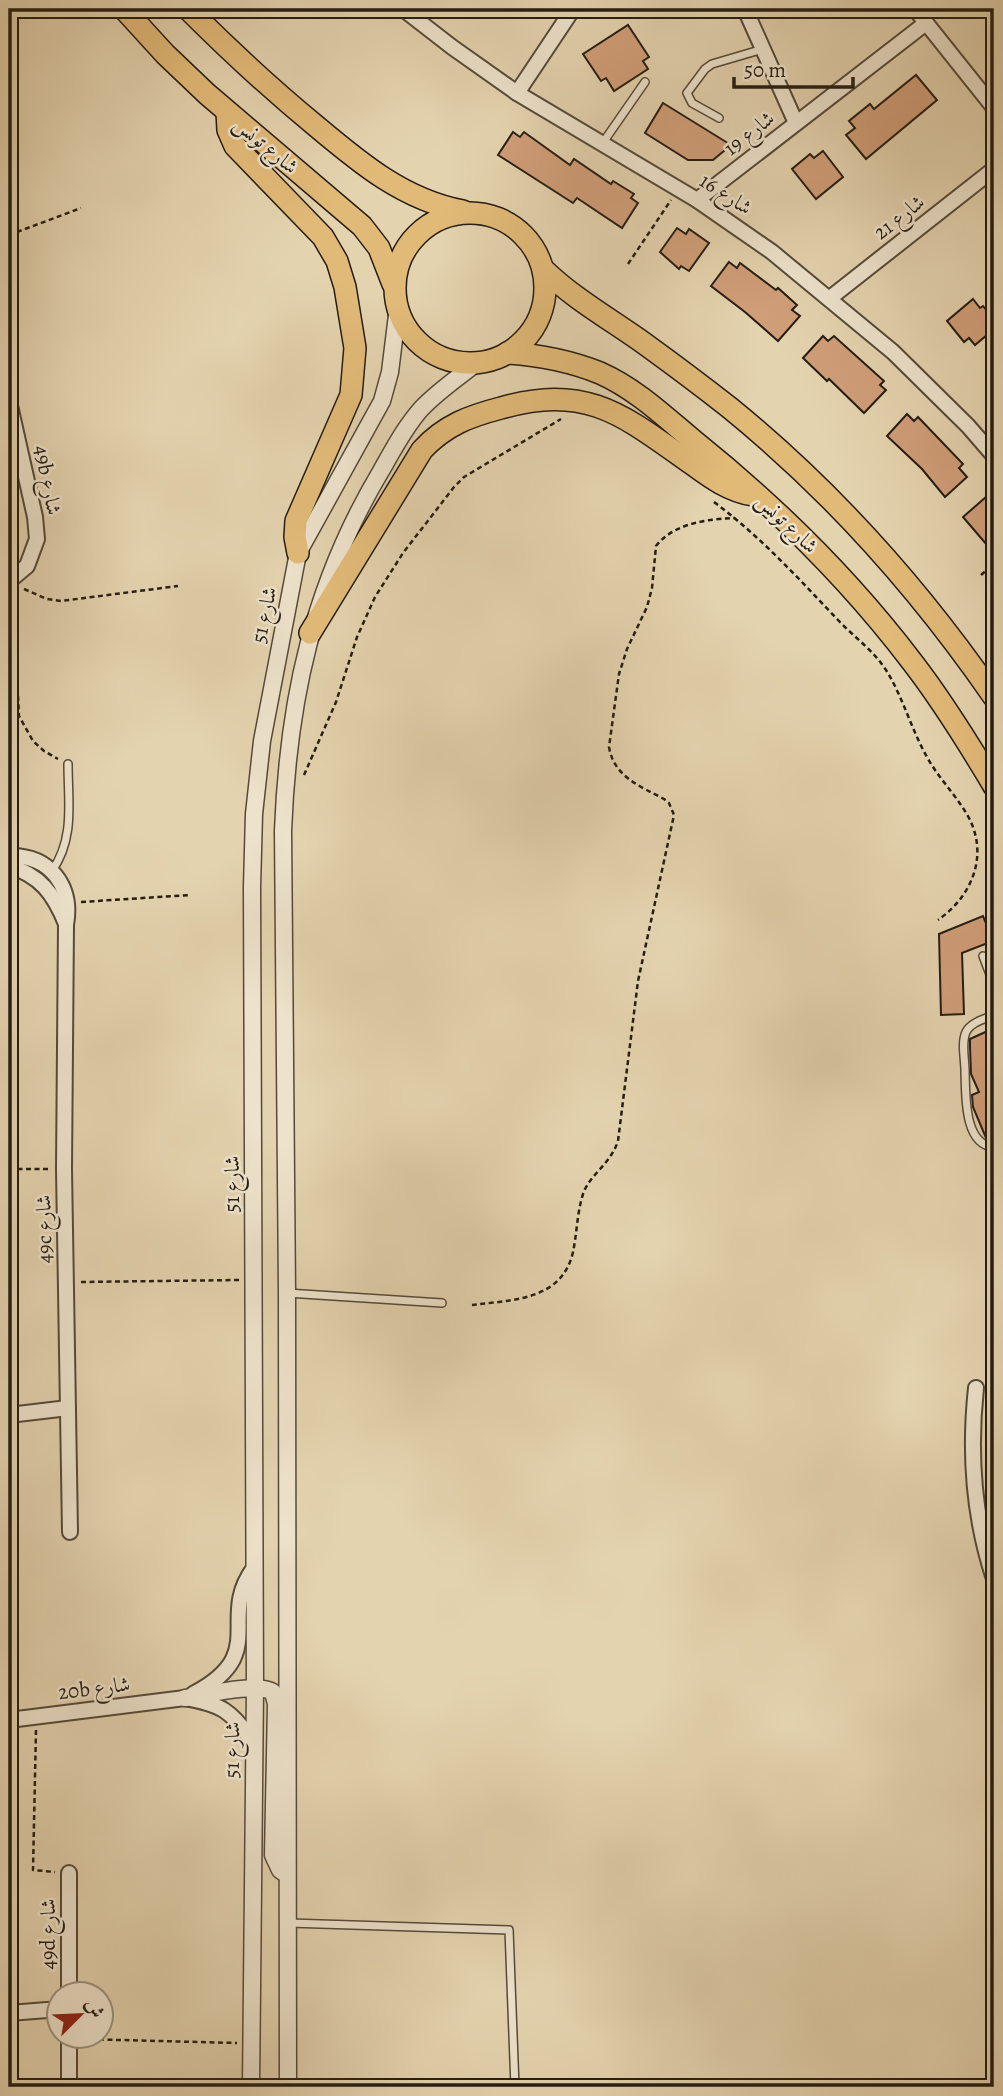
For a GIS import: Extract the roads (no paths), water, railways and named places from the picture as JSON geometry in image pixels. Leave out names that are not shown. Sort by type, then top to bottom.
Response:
[{"type":"main road","name":"شارع تونس","points":[[124,9],[164,54],[227,112],[362,226],[379,248],[396,298]]},
{"type":"main road","points":[[188,9],[294,108],[372,171],[418,198],[493,216],[516,228],[533,246],[543,269],[545,289],[535,326],[523,342],[507,353],[474,365],[432,353],[411,333],[396,298],[398,266],[408,244],[425,228],[445,216],[469,212]]},
{"type":"main road","points":[[227,112],[228,130],[236,146],[323,237],[337,261],[345,287],[355,348],[354,380],[346,409],[296,522],[298,553]]},
{"type":"main road","points":[[543,269],[587,306],[698,384],[797,467],[905,579],[994,697]]},
{"type":"main road","name":"شارع تونس","points":[[507,353],[556,359],[589,369],[621,384],[650,404],[759,496],[845,582],[913,663],[994,786]]},
{"type":"main road","points":[[310,633],[422,450],[443,430],[469,417],[517,403],[543,399],[569,399],[595,404],[631,421],[716,481],[737,491],[759,496]]},
{"type":"street","name":"شارع 16","points":[[403,9],[517,93],[697,200],[772,252],[830,298],[991,446]]},
{"type":"street","points":[[517,93],[573,9]]},
{"type":"street","points":[[745,9],[796,123]]},
{"type":"street","points":[[915,9],[994,108]]},
{"type":"street","name":"شارع 19","points":[[697,200],[926,23]]},
{"type":"street","name":"شارع 21","points":[[830,298],[994,169]]},
{"type":"street","name":"شارع 51","points":[[251,2087],[255,1688],[254,814],[267,704],[298,553],[382,401],[390,372],[396,298]]},
{"type":"street","points":[[288,2087],[285,779],[300,673],[327,578],[350,528],[403,434],[429,401],[474,365]]},
{"type":"street","name":"49b شارع","points":[[9,401],[36,528],[34,549],[27,566],[11,581]]},
{"type":"street","points":[[9,856],[27,857],[47,876]]},
{"type":"street","points":[[9,866],[47,876]]},
{"type":"street","name":"49c شارع","points":[[47,876],[65,891],[69,903],[66,925],[65,1170],[70,1532]]},
{"type":"street","name":"49c شارع","points":[[47,876],[66,925]]},
{"type":"street","points":[[976,1388],[972,1470],[979,1524],[994,1579]]},
{"type":"street","points":[[9,1415],[68,1408]]},
{"type":"street","name":"20b شارع","points":[[185,1698],[219,1678],[233,1660],[239,1638],[242,1590],[254,1568]]},
{"type":"street","points":[[185,1698],[255,1688],[272,1692],[276,1704],[273,1854],[280,1870],[287,1875]]},
{"type":"street","name":"20b شارع","points":[[9,1720],[185,1698],[225,1709],[239,1721],[253,1741]]},
{"type":"street","name":"49d شارع","points":[[69,1873],[69,1980]]},
{"type":"street","points":[[9,2013],[46,2010]]},
{"type":"street","points":[[69,2050],[69,2087]]},
{"type":"lane","points":[[719,118],[692,103],[687,93],[712,64],[763,49]]},
{"type":"lane","points":[[601,144],[645,82]]},
{"type":"lane","points":[[47,876],[62,856],[67,843],[68,764]]},
{"type":"lane","points":[[983,956],[994,985]]},
{"type":"lane","points":[[994,1015],[970,1028],[964,1040],[968,1118],[982,1142],[986,1146],[994,1147]]},
{"type":"lane","points":[[287,1293],[442,1303]]},
{"type":"lane","points":[[288,1923],[509,1930],[515,2087]]}]
